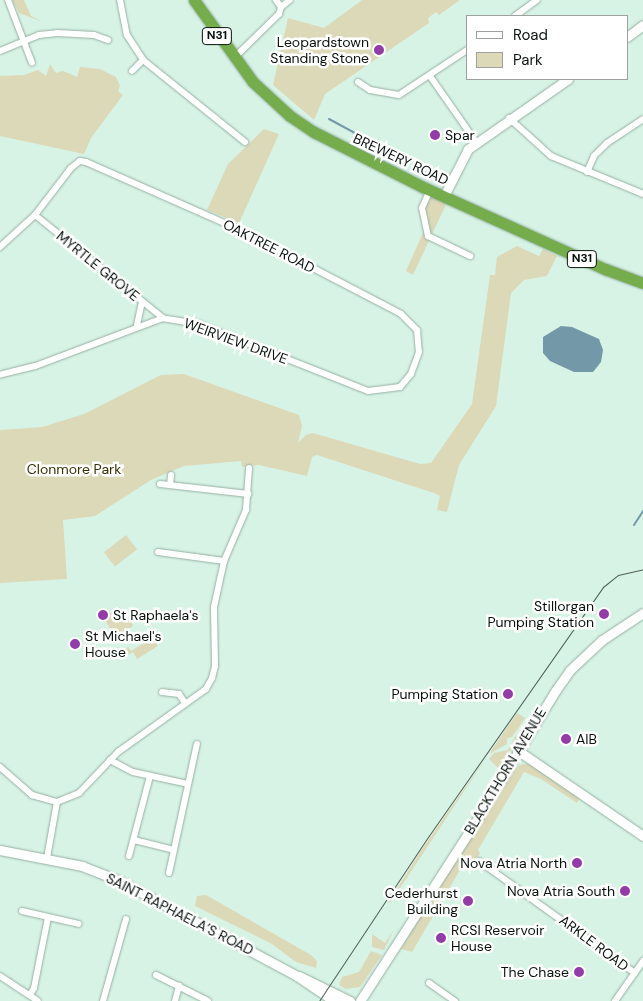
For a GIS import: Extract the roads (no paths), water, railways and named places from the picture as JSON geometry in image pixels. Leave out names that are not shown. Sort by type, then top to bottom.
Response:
[{"type":"highway","name":"BREWERY ROAD","points":[[194,0],[234,58],[270,98],[314,132],[430,190],[605,269],[643,283]]},
{"type":"street","points":[[8,0],[32,63]]},
{"type":"street","points":[[120,0],[127,35],[143,60],[245,142]]},
{"type":"street","points":[[276,0],[281,7]]},
{"type":"street","points":[[234,58],[279,14],[281,7],[290,0]]},
{"type":"street","points":[[515,15],[537,0]]},
{"type":"street","points":[[628,36],[643,25]]},
{"type":"street","points":[[0,51],[39,35],[78,33],[108,40]]},
{"type":"street","points":[[358,82],[370,90],[395,96],[430,76],[466,51]]},
{"type":"street","points":[[132,71],[143,60]]},
{"type":"street","points":[[430,76],[476,142]]},
{"type":"street","points":[[444,196],[466,152],[476,142],[566,80]]},
{"type":"street","points":[[509,118],[540,148],[587,172],[643,194]]},
{"type":"street","points":[[587,172],[594,156],[606,143],[643,120]]},
{"type":"street","name":"OAKTREE ROAD","points":[[34,215],[71,168],[80,161],[86,162],[211,217],[401,314],[417,330],[419,352],[411,374]]},
{"type":"street","points":[[430,190],[422,208],[428,236],[470,256]]},
{"type":"street","points":[[0,247],[34,215]]},
{"type":"street","name":"MYRTLE GROVE","points":[[34,215],[163,318]]},
{"type":"street","points":[[136,325],[142,302]]},
{"type":"street","name":"WEIRVIEW DRIVE","points":[[0,375],[35,366],[136,325],[163,318],[199,324],[368,391],[400,387],[411,374]]},
{"type":"street","points":[[0,766],[32,795],[57,802],[79,793],[110,760],[206,689],[215,666],[214,607],[224,561],[243,521],[248,494],[249,468]]},
{"type":"street","points":[[170,486],[171,475]]},
{"type":"street","points":[[160,484],[248,494]]},
{"type":"street","points":[[158,552],[224,561]]},
{"type":"street","name":"BLACKTHORN AVENUE","points":[[360,1001],[479,816],[517,750],[570,670],[606,636],[643,613]]},
{"type":"street","points":[[162,692],[179,694],[185,703]]},
{"type":"street","points":[[169,873],[197,744]]},
{"type":"street","points":[[517,750],[643,836]]},
{"type":"street","points":[[110,760],[119,767],[188,784]]},
{"type":"street","points":[[129,856],[150,776]]},
{"type":"street","points":[[47,858],[57,802]]},
{"type":"street","points":[[134,840],[174,850]]},
{"type":"street","name":"SAINT RAPHAELA’S ROAD","points":[[0,850],[47,858],[120,881],[297,976],[334,1001]]},
{"type":"street","name":"ARKLE ROAD","points":[[479,861],[635,973]]},
{"type":"street","points":[[22,911],[79,924]]},
{"type":"street","points":[[30,995],[34,988],[48,917]]},
{"type":"street","points":[[103,1001],[126,919]]},
{"type":"street","points":[[615,1001],[643,961]]},
{"type":"street","points":[[156,975],[208,1001]]},
{"type":"street","points":[[0,976],[38,1001]]},
{"type":"street","name":"SAINT RAPHAELA’S ROAD","points":[[297,976],[306,977],[350,1001]]},
{"type":"street","points":[[429,983],[455,1001]]},
{"type":"street","points":[[176,1001],[179,986]]},
{"type":"water","points":[[561,326],[572,327],[599,339],[603,350],[601,362],[593,372],[574,372],[550,361],[543,353],[543,337]]},
{"type":"waterway","points":[[329,119],[377,145]]},
{"type":"waterway","points":[[634,525],[643,511]]},
{"type":"tram line","points":[[319,1001],[428,837],[603,587],[618,575],[643,569]]},
{"type":"place","name":"Leopardstown Standing Stone","points":[[379,50]]},
{"type":"place","name":"Spar","points":[[435,135]]},
{"type":"place","name":"Stillorgan Pumping Station","points":[[604,614]]},
{"type":"place","name":"St Raphaela's","points":[[103,615]]},
{"type":"place","name":"St Michael's House","points":[[75,644]]},
{"type":"place","name":"Pumping Station","points":[[508,694]]},
{"type":"place","name":"AIB","points":[[566,739]]},
{"type":"place","name":"Nova Atria North","points":[[577,863]]},
{"type":"place","name":"Nova Atria South","points":[[625,891]]},
{"type":"place","name":"Cederhurst Building","points":[[468,901]]},
{"type":"place","name":"RCSI Reservoir House","points":[[441,938]]},
{"type":"place","name":"The Chase","points":[[579,972]]},
{"type":"park label","name":"Clonmore Park","points":[[74,469]]}]
